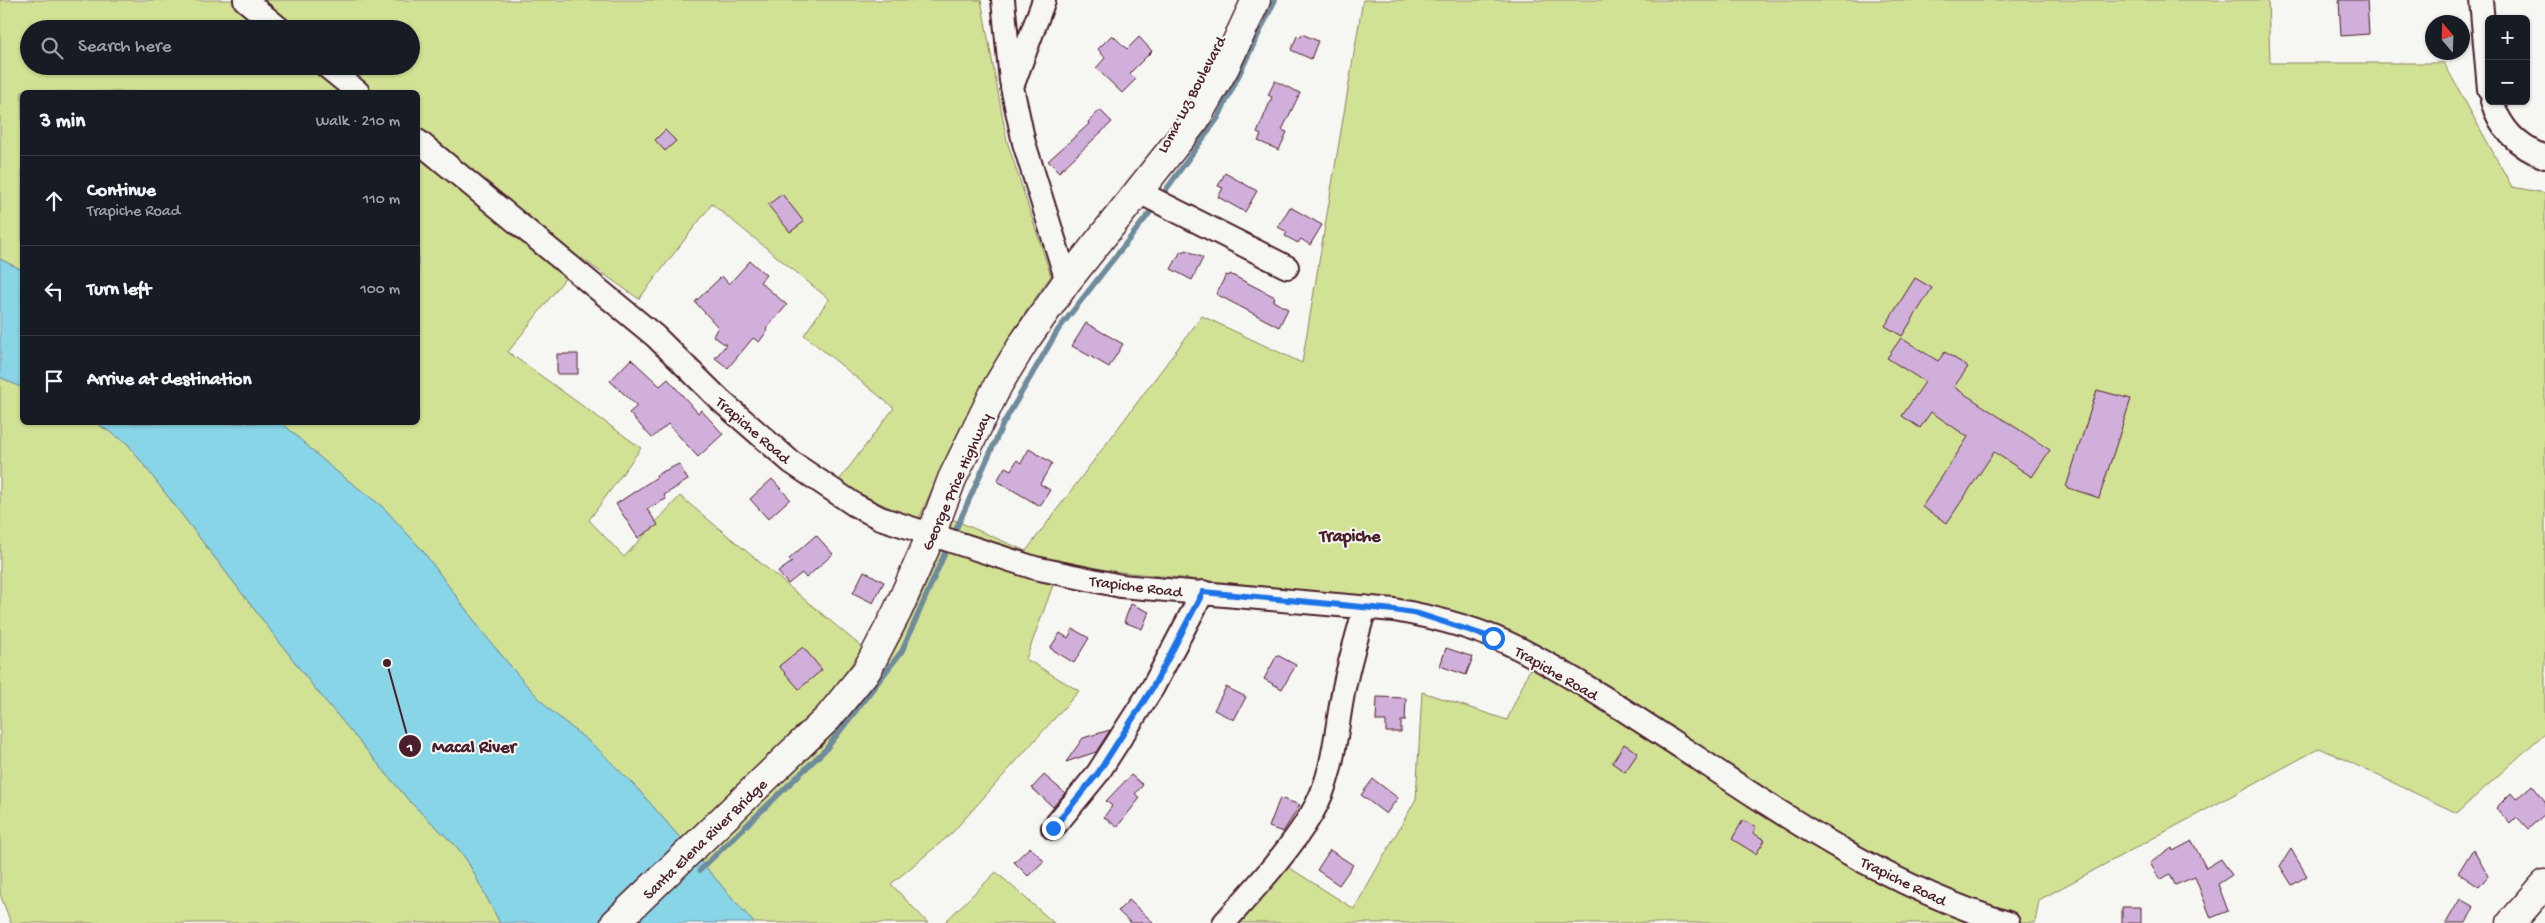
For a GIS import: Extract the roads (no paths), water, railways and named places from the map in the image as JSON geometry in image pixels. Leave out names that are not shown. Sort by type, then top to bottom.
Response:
[{"type":"main road","name":"Loma Luz Boulevard","points":[[1139,189],[1194,90],[1237,0]]},
{"type":"main road","points":[[1139,189],[1173,150],[1195,120],[1225,67],[1256,0]]},
{"type":"main road","name":"George Price Highway","points":[[771,774],[828,718],[867,670],[897,612],[931,535],[952,479],[998,385],[1024,342],[1067,281],[1139,189]]},
{"type":"main road","name":"Santa Elena River Bridge","points":[[615,923],[771,774]]},
{"type":"main road","points":[[2511,923],[2545,884]]},
{"type":"street","points":[[245,0],[269,20]]},
{"type":"street","points":[[1003,0],[1012,87],[1024,143],[1067,281]]},
{"type":"street","points":[[1012,87],[1044,0]]},
{"type":"street","points":[[2481,0],[2486,60]]},
{"type":"street","points":[[337,75],[356,90]]},
{"type":"street","points":[[2493,105],[2496,114],[2516,141],[2545,157]]},
{"type":"street","name":"Trapiche Road","points":[[420,144],[655,336],[720,400],[791,462],[880,518],[1035,568],[1075,577],[1121,586],[1365,607],[1419,614],[1519,648],[1638,719],[1748,792],[1849,853],[1948,902],[2008,923]]},
{"type":"street","points":[[1139,189],[1287,267]]},
{"type":"street","points":[[1053,828],[1098,773],[1133,718],[1185,630],[1203,592]]},
{"type":"street","points":[[1224,923],[1294,840],[1313,812],[1326,781],[1334,750],[1342,699],[1365,607]]},
{"type":"water","points":[[0,259],[20,269],[20,387],[0,377]]},
{"type":"water","points":[[99,425],[284,425],[332,468],[383,507],[423,551],[484,634],[522,680],[549,709],[599,750],[637,788],[754,923],[500,923],[468,862],[457,847],[410,802],[313,686],[127,443]]},
{"type":"waterway","points":[[1160,198],[1218,118],[1275,0]]},
{"type":"waterway","points":[[952,538],[1003,424],[1058,330],[1155,206]]},
{"type":"waterway","points":[[700,870],[826,749],[902,651],[948,546]]},
{"type":"place","name":"Macal River","points":[[387,663]]},
{"type":"district","name":"Trapiche","points":[[1350,535]]}]
